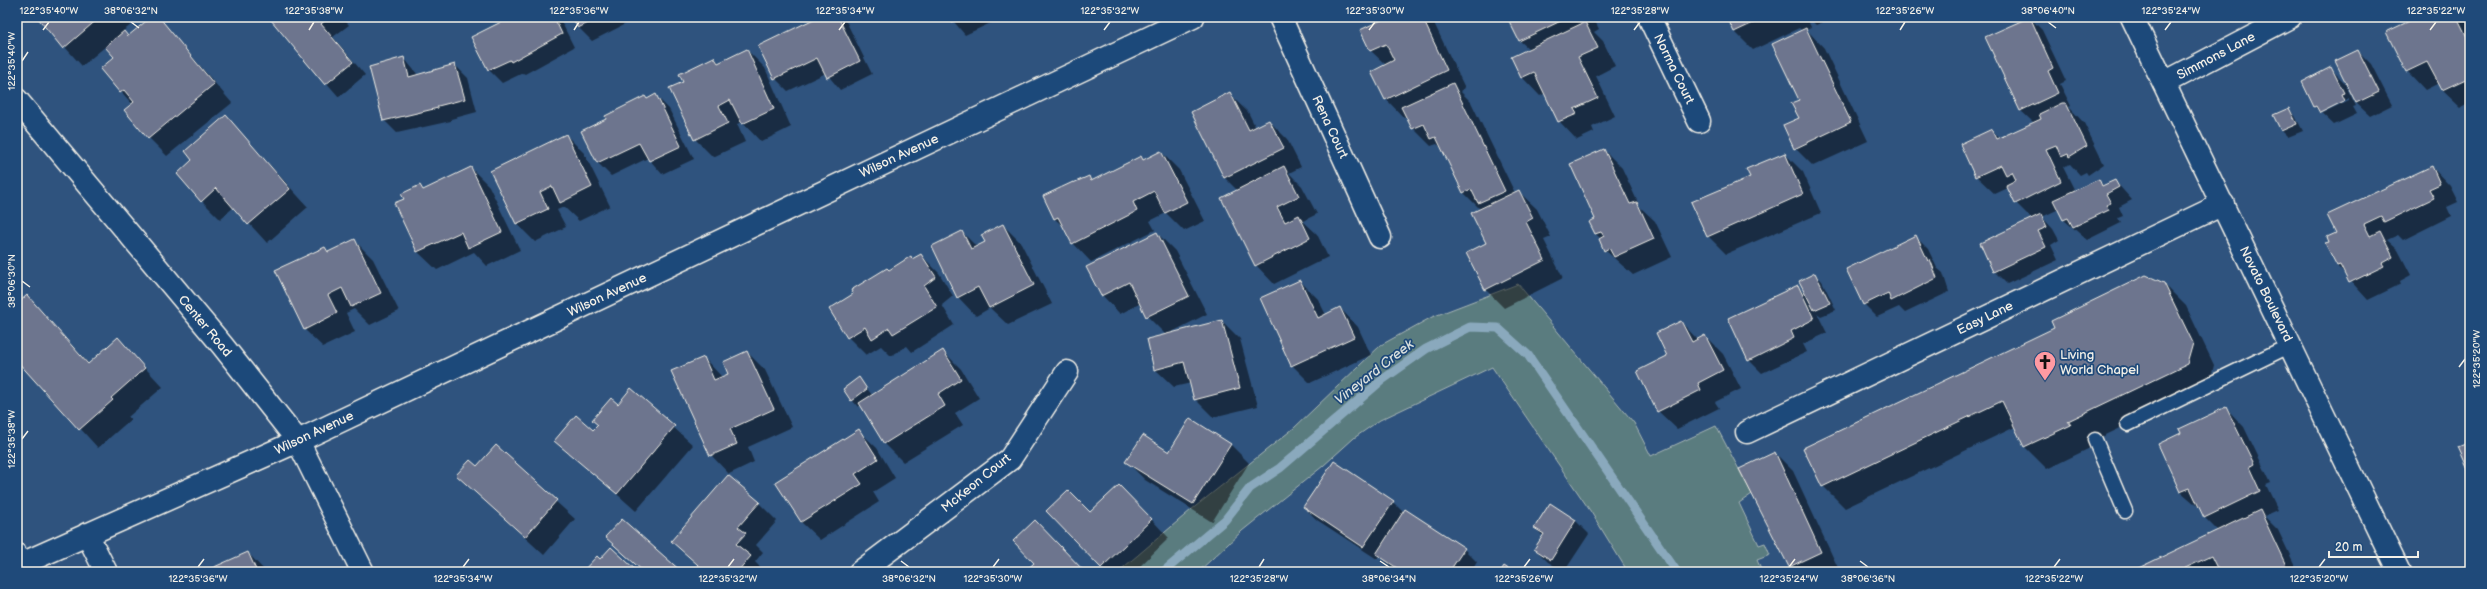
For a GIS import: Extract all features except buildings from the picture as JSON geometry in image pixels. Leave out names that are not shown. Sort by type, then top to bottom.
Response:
[{"type":"street","name":"Wilson Avenue","points":[[20,559],[86,534],[298,441],[1193,17]]},
{"type":"street","name":"Rena Court","points":[[1280,17],[1380,237]]},
{"type":"street","name":"Norma Court","points":[[1648,17],[1699,121]]},
{"type":"street","name":"Novato Boulevard","points":[[2132,17],[2399,572]]},
{"type":"street","name":"Simmons Lane","points":[[2164,83],[2290,17]]},
{"type":"street","name":"Center Road","points":[[17,100],[222,345],[298,441],[363,572]]},
{"type":"street","name":"Easy Lane","points":[[1747,432],[2223,204]]},
{"type":"street","name":"McKeon Court","points":[[860,572],[1010,459],[1067,372]]},
{"type":"street","points":[[86,534],[106,572]]},
{"type":"lane","points":[[2128,424],[2291,345]]},
{"type":"lane","points":[[2095,440],[2124,511]]},
{"type":"green space","points":[[1518,284],[1634,423],[1651,456],[1716,426],[1752,494],[1739,503],[1759,545],[1765,543],[1770,555],[1757,560],[1762,572],[1628,572],[1591,512],[1492,367],[1380,420],[1354,438],[1323,466],[1242,531],[1198,572],[1118,572],[1191,510],[1294,428],[1381,345],[1432,317]]},
{"type":"waterway","name":"Vineyard Creek","points":[[1163,572],[1225,520],[1250,488],[1280,468],[1382,380],[1426,349],[1470,327],[1498,328],[1528,355],[1677,572]]},
{"type":"place","name":"Living World Chapel","points":[[2045,382]]}]
